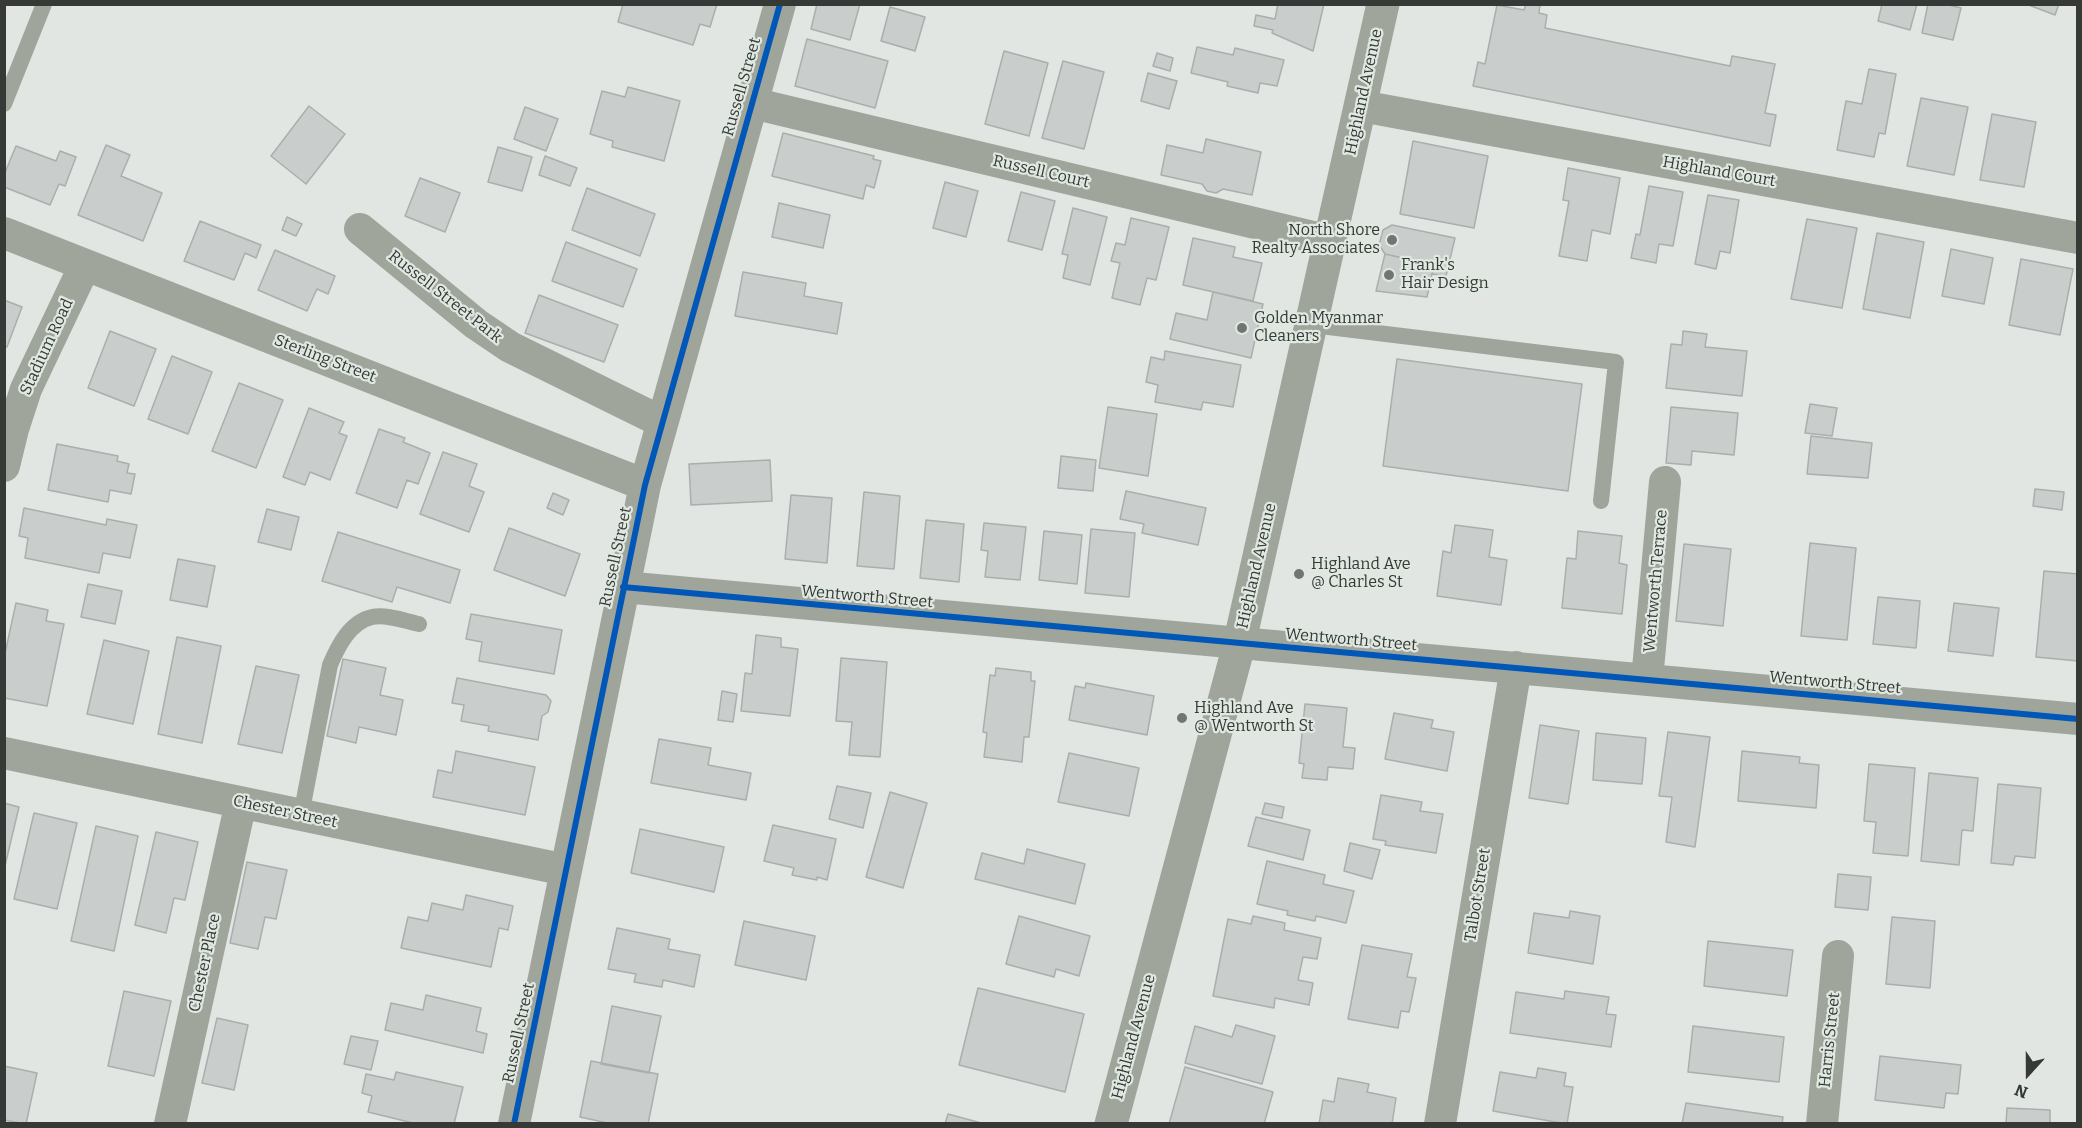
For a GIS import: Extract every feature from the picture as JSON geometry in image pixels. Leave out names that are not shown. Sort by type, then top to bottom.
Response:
[{"type":"main road","name":"Highland Avenue","points":[[1111,1124],[1239,645],[1383,4]]},
{"type":"street","name":"Russell Street","points":[[514,1124],[645,485],[780,4]]},
{"type":"street","name":"Russell Court","points":[[752,103],[1330,241]]},
{"type":"street","name":"Highland Court","points":[[1361,106],[2078,238]]},
{"type":"street","name":"Russell Street Park","points":[[360,230],[476,324],[510,347],[662,422]]},
{"type":"street","name":"Sterling Street","points":[[4,233],[645,485]]},
{"type":"street","name":"Stadium Road","points":[[4,466],[26,389],[85,265]]},
{"type":"street","name":"Wentworth Terrace","points":[[1647,680],[1665,482]]},
{"type":"street","name":"Wentworth Street","points":[[623,587],[1239,645],[1516,667],[2078,719]]},
{"type":"street","name":"Talbot Street","points":[[1440,1124],[1516,667]]},
{"type":"street","name":"Chester Street","points":[[4,753],[566,870]]},
{"type":"street","name":"Chester Place","points":[[170,1124],[241,802]]},
{"type":"street","name":"Harris Street","points":[[1822,1124],[1838,956]]},
{"type":"lane","points":[[4,104],[44,4]]},
{"type":"lane","points":[[1312,325],[1616,362],[1601,501]]},
{"type":"lane","points":[[301,815],[330,665],[339,644],[354,627],[372,617],[419,624]]},
{"type":"building","points":[[623,4],[717,4],[710,27],[700,24],[693,45],[618,22]]},
{"type":"building","points":[[817,4],[860,4],[850,40],[811,29]]},
{"type":"building","points":[[1278,4],[1324,4],[1313,51],[1272,33],[1273,30],[1254,26],[1256,15],[1275,19]]},
{"type":"building","points":[[1526,4],[1540,4],[1539,13],[1547,15],[1545,28],[1730,66],[1732,56],[1775,64],[1765,113],[1776,115],[1770,146],[1473,86],[1478,62],[1485,64],[1497,5],[1524,10]]},
{"type":"building","points":[[1882,4],[1917,4],[1910,30],[1878,21]]},
{"type":"building","points":[[1928,4],[1945,4],[1961,8],[1953,40],[1922,33]]},
{"type":"building","points":[[2026,4],[2059,4],[2055,15]]},
{"type":"building","points":[[890,7],[925,17],[915,51],[881,41]]},
{"type":"building","points":[[807,39],[888,61],[875,108],[795,86]]},
{"type":"building","points":[[1197,47],[1233,55],[1235,48],[1284,60],[1277,86],[1260,83],[1258,93],[1227,86],[1228,82],[1191,73]]},
{"type":"building","points":[[1004,51],[1048,63],[1029,136],[985,124]]},
{"type":"building","points":[[1157,53],[1173,58],[1170,71],[1153,66]]},
{"type":"building","points":[[1063,61],[1104,72],[1084,149],[1042,138]]},
{"type":"building","points":[[1869,69],[1896,74],[1885,134],[1879,133],[1874,157],[1837,150],[1846,101],[1862,104]]},
{"type":"building","points":[[1148,73],[1177,81],[1169,109],[1141,101]]},
{"type":"building","points":[[628,87],[680,101],[664,161],[612,147],[613,141],[590,134],[602,91],[625,97]]},
{"type":"building","points":[[1921,98],[1968,107],[1954,175],[1907,166]]},
{"type":"building","points":[[309,106],[345,134],[306,184],[271,156]]},
{"type":"building","points":[[525,107],[558,119],[546,151],[514,139]]},
{"type":"building","points":[[1992,114],[2036,122],[2024,187],[1980,180]]},
{"type":"building","points":[[783,133],[874,156],[873,159],[881,161],[874,188],[866,185],[863,199],[772,176]]},
{"type":"building","points":[[1206,139],[1261,152],[1252,195],[1223,189],[1216,193],[1207,191],[1202,184],[1161,175],[1167,145],[1203,153]]},
{"type":"building","points":[[1413,141],[1488,156],[1474,228],[1400,214]]},
{"type":"building","points":[[106,145],[130,155],[121,176],[162,193],[143,241],[78,215]]},
{"type":"building","points":[[16,146],[56,161],[60,151],[76,157],[65,186],[59,184],[50,205],[4,187],[4,175]]},
{"type":"building","points":[[498,147],[532,157],[522,191],[488,182]]},
{"type":"building","points":[[545,156],[577,168],[570,186],[539,175]]},
{"type":"building","points":[[1568,168],[1620,178],[1610,234],[1592,230],[1587,261],[1559,256],[1569,201],[1563,200]]},
{"type":"building","points":[[420,178],[460,193],[445,232],[405,216]]},
{"type":"building","points":[[945,182],[978,191],[966,237],[933,228]]},
{"type":"building","points":[[1649,186],[1683,192],[1673,246],[1659,244],[1656,263],[1631,258],[1636,234],[1640,235]]},
{"type":"building","points":[[587,188],[655,214],[640,256],[572,230]]},
{"type":"building","points":[[1021,192],[1055,201],[1042,250],[1008,241]]},
{"type":"building","points":[[1708,195],[1739,200],[1730,253],[1720,251],[1716,269],[1695,264]]},
{"type":"building","points":[[779,203],[830,215],[823,248],[772,237]]},
{"type":"building","points":[[1073,208],[1107,217],[1090,285],[1063,278],[1068,255],[1062,254]]},
{"type":"building","points":[[287,217],[302,224],[296,236],[282,230]]},
{"type":"building","points":[[1131,218],[1169,227],[1156,280],[1147,278],[1140,305],[1112,298],[1120,263],[1111,261],[1116,243],[1125,245]]},
{"type":"building","points":[[1807,219],[1857,228],[1842,308],[1791,299]]},
{"type":"building","points":[[200,221],[261,245],[256,258],[245,253],[234,280],[184,261]]},
{"type":"building","points":[[1392,225],[1455,238],[1446,276],[1432,274],[1434,265],[1385,254],[1379,245],[1383,230]]},
{"type":"building","points":[[1877,233],[1924,242],[1910,318],[1863,309]]},
{"type":"building","points":[[1193,238],[1235,247],[1233,257],[1262,263],[1253,301],[1183,285]]},
{"type":"building","points":[[566,242],[637,269],[623,307],[552,281]]},
{"type":"building","points":[[1951,249],[1993,258],[1984,304],[1942,296]]},
{"type":"building","points":[[275,250],[335,276],[328,294],[317,289],[307,311],[258,290]]},
{"type":"building","points":[[1385,254],[1434,265],[1427,297],[1376,291]]},
{"type":"building","points":[[2021,259],[2073,269],[2060,335],[2009,325]]},
{"type":"building","points":[[743,272],[806,283],[804,296],[842,303],[837,334],[735,316]]},
{"type":"building","points":[[1213,292],[1263,304],[1251,358],[1170,339],[1176,313],[1207,320]]},
{"type":"building","points":[[539,295],[618,325],[604,362],[525,333]]},
{"type":"building","points":[[4,300],[22,307],[7,347],[4,346]]},
{"type":"building","points":[[110,331],[156,349],[134,406],[88,388]]},
{"type":"building","points":[[1683,331],[1707,334],[1705,347],[1747,351],[1742,396],[1666,388],[1671,344],[1682,345]]},
{"type":"building","points":[[1165,351],[1241,365],[1233,407],[1203,402],[1201,410],[1155,402],[1158,385],[1146,382],[1151,357],[1164,360]]},
{"type":"building","points":[[172,356],[212,372],[188,434],[148,419]]},
{"type":"building","points":[[1397,359],[1582,384],[1568,491],[1383,466]]},
{"type":"building","points":[[239,383],[283,400],[256,468],[212,451]]},
{"type":"building","points":[[1810,404],[1837,408],[1832,436],[1805,433]]},
{"type":"building","points":[[1108,407],[1157,414],[1148,476],[1099,468]]},
{"type":"building","points":[[1671,407],[1738,413],[1734,455],[1692,451],[1691,465],[1666,463]]},
{"type":"building","points":[[309,408],[344,422],[339,433],[347,436],[330,480],[310,472],[305,485],[283,477]]},
{"type":"building","points":[[379,429],[405,438],[403,442],[430,453],[418,484],[407,480],[397,508],[356,493]]},
{"type":"building","points":[[1811,436],[1872,443],[1868,478],[1807,474]]},
{"type":"building","points":[[57,444],[118,456],[117,461],[129,464],[127,473],[135,474],[131,494],[110,490],[108,502],[48,490]]},
{"type":"building","points":[[443,452],[477,464],[469,486],[484,492],[469,532],[420,514]]},
{"type":"building","points":[[1061,456],[1096,460],[1093,491],[1058,488]]},
{"type":"building","points":[[770,460],[772,501],[691,505],[689,464]]},
{"type":"building","points":[[2035,489],[2064,492],[2062,510],[2033,506]]},
{"type":"building","points":[[1126,491],[1206,508],[1198,545],[1142,533],[1144,524],[1120,519]]},
{"type":"building","points":[[864,492],[900,496],[894,569],[857,566]]},
{"type":"building","points":[[553,493],[569,500],[563,515],[547,508]]},
{"type":"building","points":[[791,495],[832,498],[827,563],[785,559]]},
{"type":"building","points":[[24,508],[106,525],[107,519],[137,525],[130,558],[103,553],[99,573],[25,558],[28,538],[19,536]]},
{"type":"building","points":[[267,509],[299,517],[291,550],[258,542]]},
{"type":"building","points":[[926,520],[964,524],[959,582],[920,578]]},
{"type":"building","points":[[984,523],[1026,527],[1020,580],[985,577],[988,551],[981,550]]},
{"type":"building","points":[[1455,525],[1493,530],[1489,557],[1507,560],[1501,605],[1437,596],[1443,551],[1451,553]]},
{"type":"building","points":[[509,528],[580,554],[565,596],[494,570]]},
{"type":"building","points":[[1091,529],[1135,533],[1129,597],[1085,593]]},
{"type":"building","points":[[1044,531],[1082,535],[1077,584],[1039,580]]},
{"type":"building","points":[[1578,531],[1622,536],[1619,563],[1627,565],[1622,614],[1562,608],[1567,558],[1576,559]]},
{"type":"building","points":[[338,532],[460,570],[450,603],[397,587],[392,602],[322,581]]},
{"type":"building","points":[[1810,543],[1856,548],[1847,640],[1801,636]]},
{"type":"building","points":[[1684,544],[1731,549],[1723,626],[1676,621]]},
{"type":"building","points":[[178,559],[215,566],[207,607],[170,600]]},
{"type":"building","points":[[2044,571],[2078,574],[2078,661],[2036,657]]},
{"type":"building","points":[[88,584],[122,591],[115,624],[81,617]]},
{"type":"building","points":[[1878,597],[1920,601],[1916,648],[1873,644]]},
{"type":"building","points":[[16,603],[48,610],[46,621],[64,624],[47,706],[4,698],[4,658]]},
{"type":"building","points":[[1954,603],[1999,608],[1993,656],[1948,651]]},
{"type":"building","points":[[471,614],[562,630],[554,674],[479,661],[482,642],[466,639]]},
{"type":"building","points":[[756,635],[781,638],[781,647],[798,649],[790,716],[741,711],[745,673],[752,674]]},
{"type":"building","points":[[177,637],[221,646],[202,743],[158,734]]},
{"type":"building","points":[[104,640],[149,651],[133,724],[87,714]]},
{"type":"building","points":[[841,658],[887,662],[880,757],[849,755],[852,722],[836,721]]},
{"type":"building","points":[[343,659],[386,668],[380,695],[403,700],[396,735],[359,727],[356,743],[327,736]]},
{"type":"building","points":[[256,666],[299,675],[282,753],[238,744]]},
{"type":"building","points":[[996,668],[1031,672],[1031,681],[1035,681],[1029,737],[1024,737],[1022,762],[984,757],[987,733],[983,732],[990,675],[995,676]]},
{"type":"building","points":[[457,678],[546,695],[551,701],[548,712],[542,716],[538,740],[488,731],[489,726],[461,721],[464,705],[452,703]]},
{"type":"building","points":[[1086,683],[1154,696],[1147,735],[1069,720],[1075,686],[1085,688]]},
{"type":"building","points":[[722,691],[737,694],[733,722],[718,720]]},
{"type":"building","points":[[1305,704],[1347,708],[1343,747],[1355,748],[1353,769],[1328,767],[1327,780],[1302,778],[1304,764],[1299,763]]},
{"type":"building","points":[[1394,713],[1433,720],[1431,728],[1454,732],[1447,771],[1385,759]]},
{"type":"building","points":[[1540,725],[1579,731],[1568,804],[1529,798]]},
{"type":"building","points":[[1668,732],[1710,737],[1695,847],[1666,842],[1672,797],[1659,796]]},
{"type":"building","points":[[1596,733],[1646,738],[1642,784],[1593,780]]},
{"type":"building","points":[[659,739],[711,748],[708,765],[751,773],[746,800],[651,783]]},
{"type":"building","points":[[456,751],[535,767],[525,815],[433,797],[438,770],[452,773]]},
{"type":"building","points":[[1742,751],[1800,757],[1799,763],[1819,765],[1816,808],[1738,801]]},
{"type":"building","points":[[1069,753],[1139,768],[1129,816],[1058,802]]},
{"type":"building","points":[[1869,764],[1915,768],[1908,856],[1873,853],[1876,822],[1864,821]]},
{"type":"building","points":[[1929,773],[1978,778],[1973,831],[1962,830],[1959,865],[1921,861]]},
{"type":"building","points":[[1998,784],[2041,788],[2035,858],[2015,856],[2013,865],[1991,863]]},
{"type":"building","points":[[837,786],[871,793],[863,828],[829,819]]},
{"type":"building","points":[[890,792],[927,803],[903,888],[866,877]]},
{"type":"building","points":[[1381,795],[1422,802],[1420,811],[1443,814],[1436,853],[1385,845],[1386,841],[1373,839]]},
{"type":"building","points":[[4,803],[19,807],[4,870]]},
{"type":"building","points":[[1265,803],[1284,807],[1282,818],[1262,814]]},
{"type":"building","points":[[34,813],[77,823],[57,909],[14,899]]},
{"type":"building","points":[[1256,817],[1310,830],[1303,860],[1248,846]]},
{"type":"building","points":[[773,825],[836,839],[827,880],[792,875],[794,868],[764,861]]},
{"type":"building","points":[[96,826],[138,836],[114,951],[71,941]]},
{"type":"building","points":[[640,829],[724,847],[714,892],[631,873]]},
{"type":"building","points":[[156,832],[198,842],[185,900],[174,898],[166,933],[135,925]]},
{"type":"building","points":[[1350,843],[1380,850],[1372,879],[1344,871]]},
{"type":"building","points":[[1027,849],[1085,864],[1075,904],[975,879],[982,853],[1024,864]]},
{"type":"building","points":[[1267,861],[1325,875],[1323,884],[1354,891],[1346,923],[1316,916],[1315,921],[1287,915],[1288,911],[1257,904]]},
{"type":"building","points":[[247,862],[287,870],[276,919],[265,917],[258,949],[230,943]]},
{"type":"building","points":[[1838,874],[1871,877],[1868,910],[1835,907]]},
{"type":"building","points":[[466,895],[513,906],[508,930],[499,928],[491,967],[401,948],[408,917],[428,921],[432,903],[463,910]]},
{"type":"building","points":[[1570,911],[1600,916],[1593,964],[1528,953],[1534,913],[1569,918]]},
{"type":"building","points":[[1019,916],[1090,936],[1079,976],[1056,969],[1054,977],[1006,964]]},
{"type":"building","points":[[1253,916],[1285,923],[1284,930],[1321,938],[1317,959],[1303,957],[1298,980],[1313,983],[1309,1005],[1275,998],[1274,1008],[1213,996],[1228,919],[1251,924]]},
{"type":"building","points":[[1892,917],[1935,921],[1930,988],[1886,984]]},
{"type":"building","points":[[744,921],[815,936],[806,980],[735,965]]},
{"type":"building","points":[[617,928],[670,939],[668,949],[700,955],[694,987],[663,980],[662,987],[634,982],[636,974],[608,969]]},
{"type":"building","points":[[1708,941],[1793,950],[1787,996],[1704,986]]},
{"type":"building","points":[[1362,945],[1412,954],[1407,977],[1416,978],[1409,1012],[1401,1011],[1398,1028],[1348,1019]]},
{"type":"building","points":[[978,988],[1084,1014],[1065,1092],[959,1065]]},
{"type":"building","points":[[124,991],[171,1001],[154,1076],[108,1066]]},
{"type":"building","points":[[1565,991],[1609,997],[1606,1014],[1616,1015],[1611,1047],[1510,1033],[1516,992],[1564,999]]},
{"type":"building","points":[[426,995],[481,1008],[476,1031],[487,1034],[483,1053],[385,1030],[391,1003],[423,1010]]},
{"type":"building","points":[[612,1006],[661,1016],[649,1073],[601,1064]]},
{"type":"building","points":[[217,1018],[248,1025],[234,1090],[202,1083]]},
{"type":"building","points":[[1236,1025],[1275,1036],[1262,1084],[1185,1063],[1195,1026],[1232,1037]]},
{"type":"building","points":[[1693,1026],[1784,1037],[1779,1082],[1688,1072]]},
{"type":"building","points":[[351,1036],[378,1041],[371,1070],[344,1064]]},
{"type":"building","points":[[1880,1056],[1961,1065],[1958,1094],[1946,1093],[1944,1108],[1875,1100]]},
{"type":"building","points":[[591,1061],[658,1074],[648,1124],[612,1124],[580,1117]]},
{"type":"building","points":[[4,1066],[37,1073],[26,1124],[4,1120]]},
{"type":"building","points":[[1185,1067],[1273,1092],[1264,1124],[1169,1124]]},
{"type":"building","points":[[1538,1068],[1566,1073],[1564,1086],[1573,1087],[1567,1124],[1493,1111],[1500,1072],[1536,1078]]},
{"type":"building","points":[[396,1072],[463,1087],[454,1124],[417,1124],[368,1112],[372,1096],[362,1093],[366,1074],[394,1080]]},
{"type":"building","points":[[1338,1078],[1369,1084],[1367,1092],[1396,1098],[1392,1124],[1319,1124],[1323,1100],[1334,1102]]},
{"type":"building","points":[[1686,1103],[1783,1117],[1782,1124],[1682,1124]]},
{"type":"building","points":[[2007,1108],[2050,1110],[2050,1124],[2006,1124]]},
{"type":"building","points":[[948,1114],[985,1124],[945,1124]]},
{"type":"cycle path","points":[[514,1124],[645,485],[780,4]]},
{"type":"cycle path","points":[[623,587],[2078,719]]},
{"type":"place","name":"North Shore Realty Associates","points":[[1392,240]]},
{"type":"place","name":"Frank's Hair Design","points":[[1389,275]]},
{"type":"place","name":"Golden Myanmar Cleaners","points":[[1242,328]]},
{"type":"place","name":"Highland Ave @ Charles St","points":[[1299,574]]},
{"type":"place","name":"Highland Ave @ Wentworth St","points":[[1182,718]]}]
